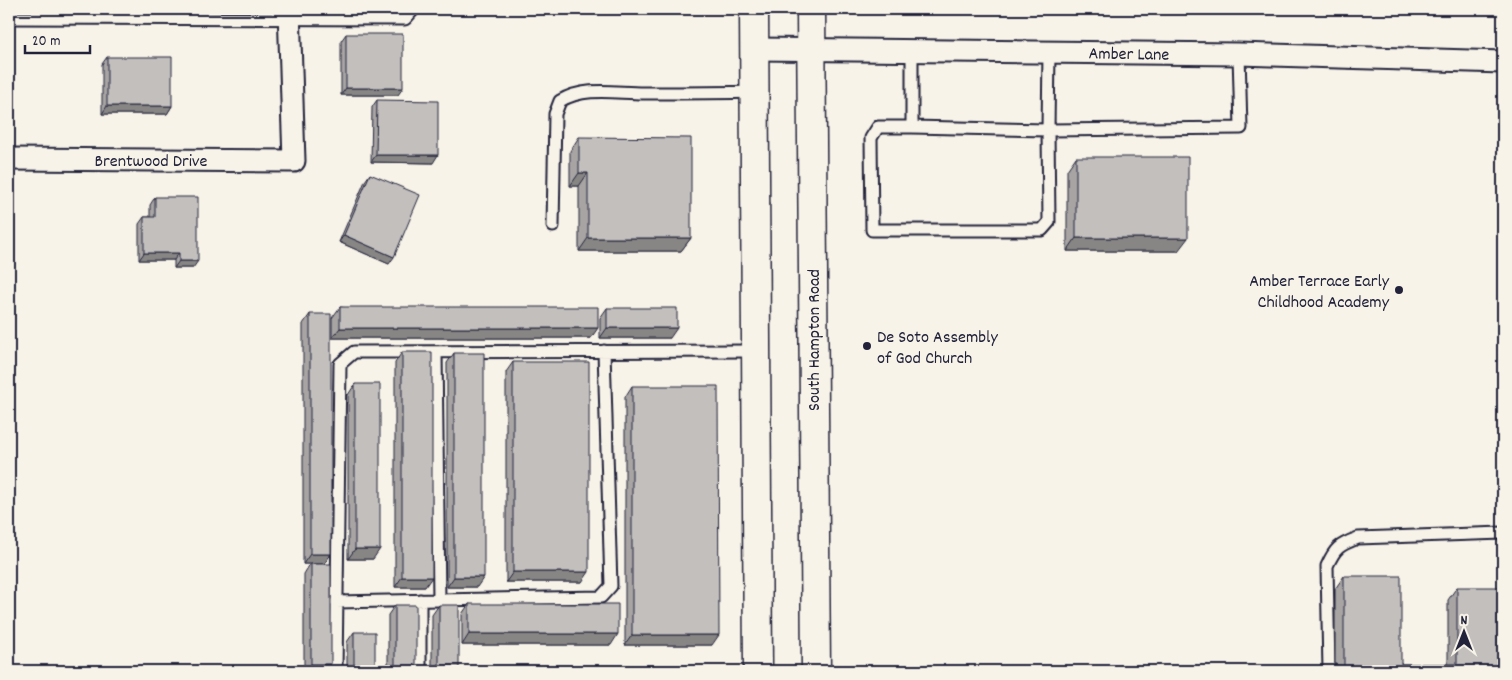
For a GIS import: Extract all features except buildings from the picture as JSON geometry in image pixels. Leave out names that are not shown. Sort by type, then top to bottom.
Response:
[{"type":"main road","points":[[754,9],[758,671]]},
{"type":"main road","name":"South Hampton Road","points":[[811,9],[816,671]]},
{"type":"street","name":"Brentwood Drive","points":[[9,159],[294,161],[289,14]]},
{"type":"street","name":"Amber Lane","points":[[754,49],[1239,54],[1503,62]]},
{"type":"lane","points":[[9,18],[289,14],[405,19],[414,9]]},
{"type":"lane","points":[[912,51],[912,127]]},
{"type":"lane","points":[[1049,52],[1048,130],[1049,222],[1042,230],[872,230],[871,138],[878,127],[1048,130],[1241,128],[1239,54]]},
{"type":"lane","points":[[553,226],[555,114],[560,100],[572,94],[604,91],[640,93],[755,92]]},
{"type":"lane","points":[[336,602],[601,597],[611,586],[604,351]]},
{"type":"lane","points":[[336,671],[340,364],[354,352],[756,351]]},
{"type":"lane","points":[[436,352],[439,600]]},
{"type":"lane","points":[[1329,671],[1327,566],[1334,551],[1344,543],[1358,538],[1503,533]]},
{"type":"lane","points":[[420,600],[420,671]]},
{"type":"place","name":"Amber Terrace Early Childhood Academy","points":[[1399,290]]},
{"type":"place","name":"De Soto Assembly of God Church","points":[[867,346]]}]
